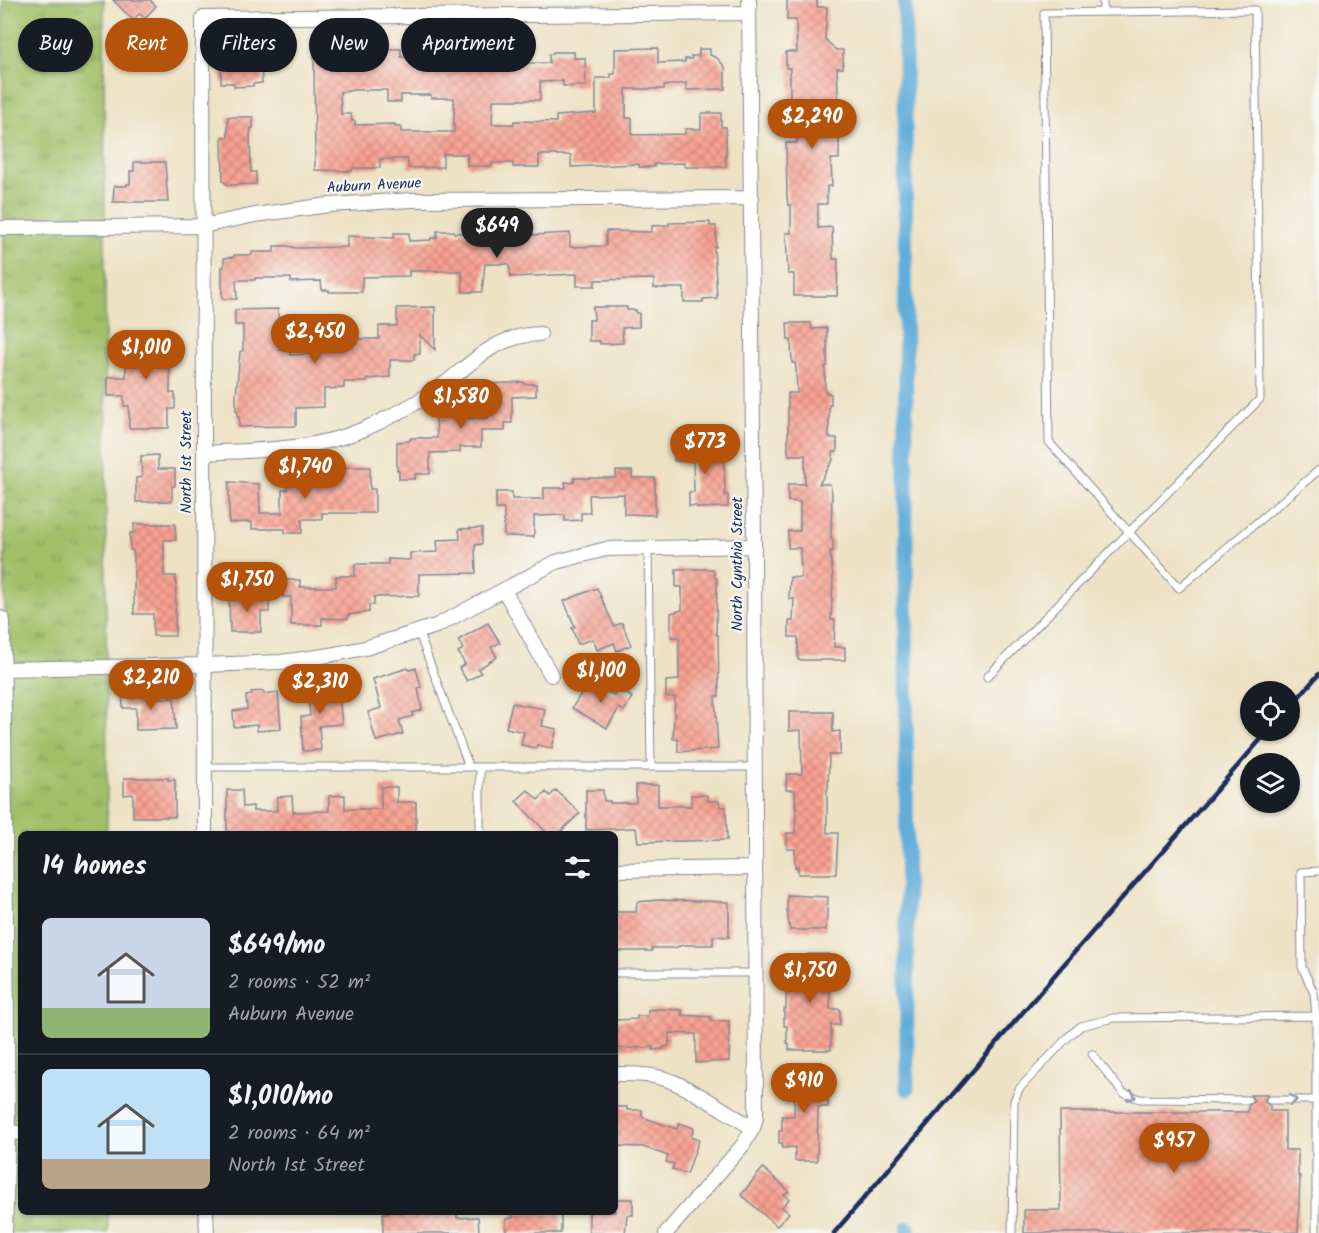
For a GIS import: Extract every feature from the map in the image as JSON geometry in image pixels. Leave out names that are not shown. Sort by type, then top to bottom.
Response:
[{"type":"street","name":"North 1st Street","points":[[205,831],[203,18],[749,7]]},
{"type":"street","name":"North Cynthia Street","points":[[749,7],[755,767],[756,1106],[753,1128]]},
{"type":"street","name":"Auburn Avenue","points":[[0,228],[203,226],[255,215],[330,205],[400,201],[752,198]]},
{"type":"street","points":[[204,453],[302,447],[360,430],[428,396],[488,349],[508,339],[527,334],[540,334]]},
{"type":"street","points":[[0,669],[281,662],[324,656],[365,648],[436,626],[556,562],[606,549],[754,546]]},
{"type":"street","points":[[504,590],[551,675]]},
{"type":"street","points":[[0,621],[1,832],[13,1132],[3,1233]]},
{"type":"street","points":[[618,870],[755,868]]},
{"type":"street","points":[[618,1074],[650,1076],[669,1080],[753,1128],[743,1146],[666,1233]]},
{"type":"street","points":[[206,1215],[207,1233]]},
{"type":"lane","points":[[1103,0],[1103,12]]},
{"type":"lane","points":[[987,677],[1129,532],[1260,399],[1255,10],[1044,13],[1049,442],[1129,532],[1179,588],[1319,470]]},
{"type":"lane","points":[[648,547],[651,767]]},
{"type":"lane","points":[[418,631],[469,767]]},
{"type":"lane","points":[[205,767],[755,767]]},
{"type":"lane","points":[[480,768],[480,831]]},
{"type":"lane","points":[[1316,1233],[1317,1016],[1314,993],[1302,967],[1301,872],[1319,871]]},
{"type":"lane","points":[[618,973],[755,973]]},
{"type":"lane","points":[[1012,1233],[1014,1101],[1019,1089],[1069,1036],[1082,1026],[1113,1018],[1317,1016]]},
{"type":"lane","points":[[1092,1054],[1123,1093],[1140,1099],[1248,1100]]},
{"type":"lane","points":[[1270,1100],[1316,1100]]},
{"type":"green space","points":[[3,0],[104,0],[107,831],[18,831],[18,1215],[108,1215],[108,1233],[7,1233]]},
{"type":"building","points":[[113,0],[150,0],[156,6],[145,18],[139,14],[131,18]]},
{"type":"building","points":[[787,0],[817,0],[817,7],[827,7],[825,39],[836,50],[843,50],[843,68],[837,68],[839,114],[831,114],[831,138],[839,138],[839,159],[831,159],[832,186],[827,186],[827,204],[818,204],[818,228],[832,227],[833,259],[838,259],[837,296],[794,296],[794,274],[788,274],[786,233],[791,233],[791,205],[788,205],[787,197],[786,143],[797,143],[797,114],[786,114],[786,99],[790,99],[790,68],[786,68],[786,52],[797,52],[796,20],[787,20]]},
{"type":"building","points":[[658,48],[658,63],[685,62],[685,59],[692,59],[691,56],[699,56],[699,49],[710,49],[710,55],[717,58],[725,67],[725,89],[686,90],[686,83],[664,86],[664,89],[626,89],[626,118],[632,118],[632,135],[685,134],[685,129],[701,129],[703,113],[721,113],[721,127],[726,127],[726,166],[685,167],[685,163],[654,164],[654,167],[639,167],[639,164],[571,167],[571,155],[539,155],[539,167],[513,167],[513,163],[467,166],[467,154],[443,154],[443,167],[408,168],[408,159],[380,159],[380,168],[352,168],[352,171],[315,170],[314,72],[389,72],[389,49],[401,49],[401,72],[536,72],[536,63],[549,63],[549,54],[553,52],[574,52],[574,58],[585,58],[586,86],[563,86],[563,81],[540,82],[540,100],[493,100],[492,124],[514,124],[514,121],[556,122],[556,116],[596,113],[596,78],[611,78],[611,74],[615,74],[615,49]],"holes":[[[387,90],[387,102],[401,102],[401,95],[454,98],[454,132],[401,132],[401,127],[395,127],[395,124],[355,125],[351,114],[341,114],[340,92]]]},
{"type":"building","points":[[221,72],[262,72],[262,83],[253,84],[253,86],[234,87],[234,83],[221,83]]},
{"type":"building","points":[[228,117],[253,117],[250,136],[251,172],[256,172],[256,184],[228,185],[223,181],[222,137],[228,137]]},
{"type":"building","points":[[134,162],[165,162],[168,202],[113,202],[114,186],[130,184],[130,171],[134,171]]},
{"type":"building","points":[[710,222],[710,226],[716,226],[716,247],[714,247],[717,298],[703,299],[703,302],[684,302],[684,288],[654,288],[654,279],[595,280],[595,286],[577,286],[577,274],[511,277],[509,264],[485,264],[482,292],[463,292],[462,271],[409,271],[409,276],[362,277],[362,292],[329,292],[329,290],[322,290],[321,281],[291,282],[291,278],[236,280],[237,299],[223,299],[224,258],[234,257],[234,255],[252,255],[252,252],[274,252],[274,246],[347,247],[347,236],[394,238],[394,233],[409,233],[409,241],[431,240],[431,238],[437,238],[437,231],[454,231],[454,233],[533,233],[533,235],[570,233],[570,247],[606,246],[606,231],[652,232],[652,226],[669,225],[669,223]]},
{"type":"building","points":[[435,307],[435,350],[420,335],[420,354],[414,354],[414,360],[390,360],[390,377],[367,379],[367,382],[344,382],[344,388],[324,389],[324,407],[296,408],[296,425],[239,427],[236,396],[240,352],[243,350],[243,325],[235,325],[235,310],[278,309],[279,350],[290,350],[290,355],[313,354],[313,352],[323,351],[323,347],[350,347],[350,339],[379,339],[379,326],[397,326],[397,308]]},
{"type":"building","points":[[593,307],[627,307],[627,310],[636,310],[636,313],[639,313],[639,327],[622,328],[623,343],[600,344],[600,341],[589,341],[589,320],[594,320]]},
{"type":"building","points":[[787,323],[811,323],[812,329],[827,328],[825,392],[831,394],[829,438],[837,438],[837,452],[833,452],[833,460],[819,484],[830,484],[832,493],[831,620],[835,620],[834,647],[845,647],[845,660],[798,660],[798,637],[789,637],[789,621],[793,621],[794,599],[789,599],[790,577],[801,578],[800,548],[788,548],[788,531],[800,531],[800,502],[788,501],[788,484],[805,484],[805,455],[789,455],[788,451],[788,393],[797,393],[796,369],[795,363],[792,363],[791,340],[788,340]]},
{"type":"building","points":[[165,334],[168,335],[168,342],[170,342],[170,393],[175,393],[175,409],[169,409],[169,428],[129,428],[129,406],[124,406],[124,396],[108,396],[108,377],[126,377],[126,335]]},
{"type":"building","points":[[524,382],[524,384],[536,384],[536,396],[512,397],[512,423],[505,423],[505,431],[481,431],[481,447],[460,447],[460,452],[430,453],[430,474],[415,474],[415,479],[399,479],[397,442],[409,441],[411,438],[437,438],[436,417],[463,414],[464,418],[488,418],[489,384]]},
{"type":"building","points":[[674,443],[692,443],[693,447],[724,447],[725,495],[728,495],[728,507],[689,506],[689,492],[694,492],[693,461],[674,461]]},
{"type":"building","points":[[158,455],[158,469],[175,469],[172,501],[136,502],[136,478],[142,477],[141,456]]},
{"type":"building","points":[[370,467],[370,489],[375,489],[375,513],[322,513],[322,519],[302,519],[302,533],[285,533],[285,529],[252,529],[252,522],[229,523],[229,482],[259,484],[260,513],[282,513],[282,490],[287,490],[287,483],[309,480],[310,476],[335,476],[335,469]]},
{"type":"building","points":[[616,471],[632,471],[632,478],[655,478],[655,515],[624,514],[624,494],[589,495],[590,513],[581,513],[581,520],[565,521],[565,515],[534,516],[534,537],[504,536],[504,509],[496,509],[496,492],[512,492],[512,499],[544,499],[544,488],[566,488],[565,482],[574,483],[574,478],[616,478]]},
{"type":"building","points":[[134,524],[175,524],[176,540],[164,540],[164,576],[176,576],[175,636],[153,636],[153,614],[134,614],[134,558],[133,550],[130,550],[130,533],[134,533]]},
{"type":"building","points":[[482,528],[482,544],[475,545],[476,573],[419,574],[419,596],[374,597],[374,605],[369,605],[369,612],[348,615],[348,619],[322,618],[322,625],[291,625],[291,597],[283,597],[283,580],[300,580],[300,587],[336,587],[336,576],[355,576],[355,564],[388,564],[388,559],[410,560],[410,553],[438,552],[437,540],[460,539],[459,529]]},
{"type":"building","points":[[676,569],[713,569],[715,578],[717,578],[716,635],[718,635],[719,696],[715,696],[718,749],[678,752],[678,739],[673,739],[675,697],[666,697],[666,681],[679,680],[679,637],[671,637],[671,613],[682,610],[682,587],[676,587]]},
{"type":"building","points":[[597,588],[614,626],[622,623],[631,645],[617,651],[614,643],[597,650],[593,639],[578,644],[572,628],[575,627],[564,601]]},
{"type":"building","points":[[269,595],[269,612],[261,612],[261,632],[230,632],[229,596]]},
{"type":"building","points":[[488,623],[500,643],[491,647],[497,657],[478,669],[481,673],[467,681],[459,668],[465,664],[458,652],[463,649],[458,640]]},
{"type":"building","points":[[408,668],[409,670],[416,668],[421,687],[418,688],[422,710],[412,713],[413,716],[399,720],[403,734],[376,741],[368,712],[381,708],[373,679]]},
{"type":"building","points":[[589,681],[614,695],[618,689],[632,697],[624,711],[619,708],[607,728],[572,708]]},
{"type":"building","points":[[338,684],[342,724],[319,726],[321,750],[303,751],[301,717],[310,716],[307,688]]},
{"type":"building","points":[[122,691],[146,691],[146,698],[174,698],[176,729],[136,730],[136,708],[123,708]]},
{"type":"building","points":[[263,691],[264,694],[278,692],[281,729],[257,731],[257,725],[234,727],[233,711],[247,709],[246,696],[252,695],[251,692]]},
{"type":"building","points":[[512,703],[545,709],[542,726],[557,729],[552,748],[521,745],[524,732],[506,728]]},
{"type":"building","points":[[789,712],[833,712],[833,732],[840,731],[840,755],[829,755],[827,790],[827,833],[838,833],[836,874],[798,874],[798,866],[795,867],[795,849],[787,849],[787,833],[795,833],[796,812],[795,790],[786,790],[787,774],[802,774],[801,730],[789,731]]},
{"type":"building","points":[[124,778],[175,780],[175,817],[133,817],[133,794],[124,795]]},
{"type":"building","points":[[636,785],[658,785],[658,806],[691,806],[691,795],[707,795],[708,801],[719,801],[720,807],[726,807],[727,840],[638,842],[636,828],[586,830],[586,790],[603,790],[604,801],[610,801],[610,803],[636,803]]},
{"type":"building","points":[[381,787],[397,787],[397,802],[416,802],[416,831],[227,831],[227,790],[242,790],[243,807],[253,806],[253,811],[277,811],[277,797],[292,796],[293,812],[329,811],[329,796],[345,795],[345,809],[381,809]]},
{"type":"building","points":[[528,790],[538,800],[546,792],[550,796],[556,790],[580,813],[561,831],[545,831],[516,801]]},
{"type":"building","points":[[787,895],[828,897],[826,930],[790,930]]},
{"type":"building","points":[[658,900],[729,902],[729,937],[713,936],[713,945],[652,948],[652,951],[618,951],[618,912],[636,912],[637,902]]},
{"type":"building","points":[[808,954],[830,954],[830,1009],[840,1009],[840,1025],[831,1025],[831,1050],[789,1050],[789,1043],[787,1043],[784,1009],[786,1009],[787,961],[808,961]]},
{"type":"building","points":[[648,1010],[682,1010],[682,1015],[711,1017],[711,1021],[729,1021],[729,1061],[696,1063],[696,1034],[669,1033],[669,1046],[664,1049],[653,1050],[653,1047],[618,1049],[618,1020],[648,1016]]},
{"type":"building","points":[[784,1073],[828,1073],[828,1107],[818,1107],[817,1161],[795,1161],[795,1147],[782,1148],[783,1143],[779,1143],[782,1116],[794,1116],[794,1090],[784,1090]]},
{"type":"building","points":[[1250,1095],[1268,1095],[1264,1101],[1270,1106],[1270,1111],[1285,1111],[1285,1150],[1298,1150],[1298,1176],[1300,1176],[1298,1232],[1024,1233],[1024,1210],[1061,1210],[1060,1112],[1248,1112],[1248,1106],[1254,1101]]},
{"type":"building","points":[[618,1107],[627,1107],[627,1110],[642,1110],[642,1117],[677,1129],[679,1123],[694,1128],[691,1137],[699,1140],[687,1174],[672,1169],[674,1164],[666,1162],[668,1156],[643,1147],[618,1146]]},
{"type":"building","points":[[763,1168],[789,1191],[784,1195],[789,1199],[782,1207],[789,1213],[777,1226],[741,1195]]},
{"type":"building","points":[[618,1199],[633,1199],[633,1215],[627,1215],[625,1233],[589,1233],[589,1215],[618,1215]]},
{"type":"building","points":[[383,1215],[478,1217],[479,1233],[383,1233]]},
{"type":"building","points":[[513,1215],[561,1215],[561,1233],[506,1233],[506,1219],[513,1218]]},
{"type":"waterway","points":[[905,0],[907,1089]]},
{"type":"waterway","points":[[908,1228],[908,1233]]},
{"type":"railway","points":[[1300,696],[1319,674]]},
{"type":"railway","points":[[834,1233],[1059,970],[1259,741]]}]
